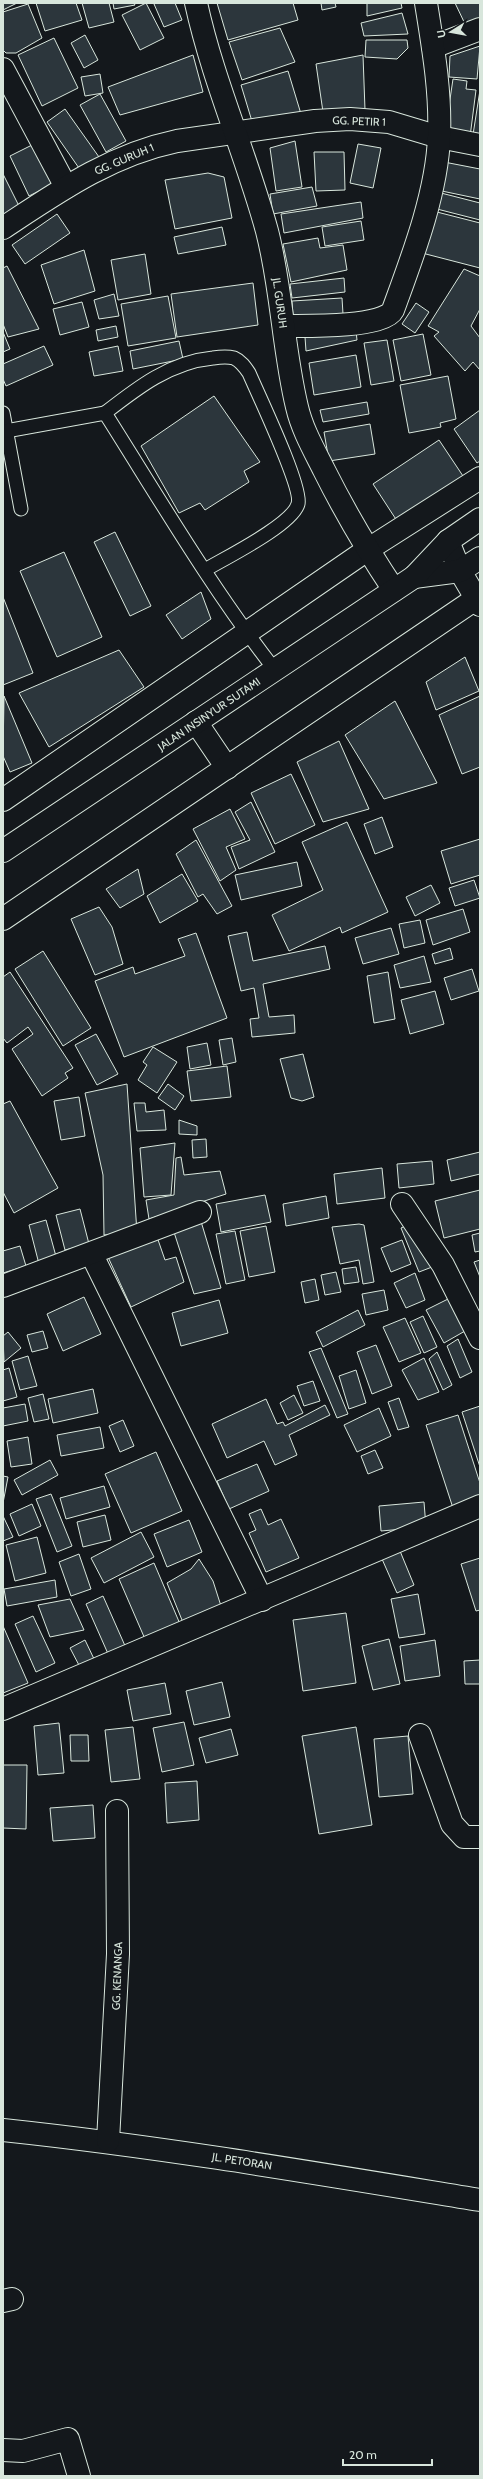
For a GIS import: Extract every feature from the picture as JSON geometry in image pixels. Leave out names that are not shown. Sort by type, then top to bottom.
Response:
[{"type":"main road","name":"JL. GURUH","points":[[196,3],[211,63],[236,132],[267,232],[277,276],[288,368],[297,409],[310,442],[367,550],[394,590]]},
{"type":"main road","points":[[284,326],[315,326],[360,322],[384,319],[390,315],[410,265],[426,211],[439,137],[433,47],[426,3]]},
{"type":"main road","points":[[433,47],[480,29]]},
{"type":"main road","points":[[3,70],[66,186]]},
{"type":"main road","name":"GG. PETIR 1","points":[[236,132],[315,121],[350,119],[389,122],[439,137],[480,145]]},
{"type":"main road","name":"GG. GURUH 1","points":[[3,228],[66,186],[106,164],[158,145],[236,132]]},
{"type":"main road","points":[[3,800],[367,550],[480,478]]},
{"type":"main road","name":"JALAN INSINYUR SUTAMI","points":[[3,851],[414,577],[448,541],[480,519]]},
{"type":"main road","points":[[3,919],[479,599],[460,571],[448,541]]},
{"type":"main road","name":"JALAN INSINYUR SUTAMI","points":[[414,577],[460,571],[480,558]]},
{"type":"main road","points":[[196,722],[227,768]]},
{"type":"main road","points":[[402,1204],[443,1265],[480,1338]]},
{"type":"main road","points":[[3,1286],[92,1255],[200,1212]]},
{"type":"main road","points":[[92,1255],[262,1600]]},
{"type":"main road","points":[[3,1709],[480,1506]]},
{"type":"main road","points":[[420,1736],[452,1824],[464,1837],[480,1837]]},
{"type":"main road","name":"GG. KENANGA","points":[[108,2141],[118,1954],[116,1811]]},
{"type":"main road","name":"JL. PETORAN","points":[[3,2130],[108,2141],[480,2200]]},
{"type":"main road","points":[[3,2450],[23,2451],[68,2439],[79,2476]]},
{"type":"lane","points":[[6,431],[105,413],[154,377],[185,363],[208,358],[233,358],[241,362],[249,373],[293,477],[299,496],[298,504],[292,514],[262,537],[204,570]]},
{"type":"lane","points":[[105,413],[204,570],[246,633],[275,670]]},
{"type":"lane","points":[[3,414],[20,509]]},
{"type":"building","points":[[3,3],[17,3],[3,10]]},
{"type":"building","points":[[36,3],[76,3],[82,20],[45,31]]},
{"type":"building","points":[[82,3],[109,3],[114,22],[89,28]]},
{"type":"building","points":[[113,3],[134,3],[135,5],[114,9]]},
{"type":"building","points":[[146,3],[164,38],[140,50],[122,15]]},
{"type":"building","points":[[175,3],[182,20],[164,27],[154,4]]},
{"type":"building","points":[[217,3],[293,3],[298,20],[228,40]]},
{"type":"building","points":[[321,3],[335,3],[336,7],[322,10]]},
{"type":"building","points":[[367,3],[401,3],[402,8],[367,16]]},
{"type":"building","points":[[455,3],[480,3],[480,19],[466,26]]},
{"type":"building","points":[[28,4],[42,38],[16,53],[6,53],[3,50],[3,12]]},
{"type":"building","points":[[402,13],[408,34],[364,36],[361,23]]},
{"type":"building","points":[[280,28],[295,62],[242,80],[229,42]]},
{"type":"building","points":[[85,35],[98,60],[84,68],[71,43]]},
{"type":"building","points":[[54,38],[78,88],[42,106],[18,55]]},
{"type":"building","points":[[366,40],[407,40],[408,48],[397,59],[365,57]]},
{"type":"building","points":[[480,46],[477,79],[449,77],[450,56]]},
{"type":"building","points":[[193,55],[203,92],[120,115],[108,87]]},
{"type":"building","points":[[363,55],[365,110],[323,112],[316,64]]},
{"type":"building","points":[[288,71],[301,114],[254,128],[241,85]]},
{"type":"building","points":[[100,74],[103,93],[85,96],[81,77]]},
{"type":"building","points":[[453,79],[467,81],[466,89],[476,90],[470,137],[445,133]]},
{"type":"building","points":[[480,90],[480,142],[472,141]]},
{"type":"building","points":[[100,94],[126,141],[106,152],[80,105]]},
{"type":"building","points":[[65,109],[99,157],[81,171],[47,122]]},
{"type":"building","points":[[295,141],[302,187],[276,191],[270,148]]},
{"type":"building","points":[[36,143],[55,183],[29,196],[10,156]]},
{"type":"building","points":[[358,144],[381,148],[373,188],[350,183]]},
{"type":"building","points":[[314,152],[344,152],[345,190],[316,191]]},
{"type":"building","points":[[444,162],[480,169],[480,199],[437,190]]},
{"type":"building","points":[[208,173],[224,177],[232,218],[175,229],[165,180]]},
{"type":"building","points":[[3,174],[20,208],[3,217]]},
{"type":"building","points":[[312,187],[317,206],[273,214],[270,194]]},
{"type":"building","points":[[441,193],[480,203],[480,220],[437,209]]},
{"type":"building","points":[[361,202],[363,218],[284,233],[281,214]]},
{"type":"building","points":[[433,211],[480,223],[480,268],[422,253]]},
{"type":"building","points":[[57,214],[70,233],[25,264],[12,245]]},
{"type":"building","points":[[361,221],[364,240],[325,246],[322,227]]},
{"type":"building","points":[[222,227],[226,245],[178,254],[174,237]]},
{"type":"building","points":[[318,238],[320,248],[343,245],[347,270],[291,282],[283,244]]},
{"type":"building","points":[[84,250],[95,291],[54,304],[41,265]]},
{"type":"building","points":[[145,254],[151,294],[118,300],[111,260]]},
{"type":"building","points":[[7,266],[39,329],[8,337],[3,324],[3,268]]},
{"type":"building","points":[[464,269],[480,276],[480,309],[471,326],[480,338],[480,370],[473,362],[465,371],[434,336],[439,332],[428,326]]},
{"type":"building","points":[[344,278],[345,292],[292,298],[290,284]]},
{"type":"building","points":[[253,283],[258,325],[177,337],[171,294]]},
{"type":"building","points":[[114,294],[119,316],[99,319],[94,300]]},
{"type":"building","points":[[168,296],[176,338],[128,346],[121,304]]},
{"type":"building","points":[[342,298],[343,314],[293,317],[292,301]]},
{"type":"building","points":[[82,302],[89,327],[60,335],[53,309]]},
{"type":"building","points":[[416,303],[429,312],[415,333],[402,324]]},
{"type":"building","points":[[116,326],[118,337],[98,341],[96,330]]},
{"type":"building","points":[[356,331],[357,340],[306,351],[305,337]]},
{"type":"building","points":[[3,332],[10,349],[3,352]]},
{"type":"building","points":[[423,334],[431,375],[401,381],[393,340]]},
{"type":"building","points":[[387,340],[394,381],[371,385],[364,343]]},
{"type":"building","points":[[179,341],[183,359],[133,369],[130,351]]},
{"type":"building","points":[[44,346],[53,365],[6,386],[3,379],[3,364]]},
{"type":"building","points":[[118,346],[123,371],[94,376],[89,352]]},
{"type":"building","points":[[356,355],[361,387],[314,395],[309,363]]},
{"type":"building","points":[[448,376],[456,419],[440,423],[441,427],[409,433],[400,385]]},
{"type":"building","points":[[214,396],[260,462],[244,471],[249,482],[205,510],[200,503],[179,513],[141,446]]},
{"type":"building","points":[[367,402],[369,414],[323,422],[320,410]]},
{"type":"building","points":[[480,410],[480,461],[477,463],[454,429]]},
{"type":"building","points":[[370,424],[375,454],[329,461],[324,432]]},
{"type":"building","points":[[439,440],[465,479],[399,524],[373,484]]},
{"type":"building","points":[[115,532],[151,606],[130,616],[94,542]]},
{"type":"building","points":[[64,552],[102,637],[57,657],[20,571]]},
{"type":"building","points":[[201,592],[211,619],[182,639],[166,615]]},
{"type":"building","points":[[3,597],[33,673],[3,685]]},
{"type":"building","points":[[119,650],[144,687],[49,747],[19,693]]},
{"type":"building","points":[[465,657],[479,691],[436,710],[426,682]]},
{"type":"building","points":[[4,696],[32,763],[10,772],[3,756]]},
{"type":"building","points":[[480,696],[480,767],[462,774],[439,715]]},
{"type":"building","points":[[395,701],[437,783],[384,799],[345,735]]},
{"type":"building","points":[[339,741],[369,809],[323,822],[297,762]]},
{"type":"building","points":[[291,774],[315,825],[275,844],[251,793]]},
{"type":"building","points":[[251,802],[275,852],[239,869],[231,847],[250,840],[235,812]]},
{"type":"building","points":[[230,809],[245,839],[226,847],[236,870],[220,881],[193,829]]},
{"type":"building","points":[[382,817],[393,847],[375,854],[364,824]]},
{"type":"building","points":[[347,822],[388,912],[342,933],[340,927],[289,951],[272,915],[323,890],[302,842]]},
{"type":"building","points":[[480,839],[480,875],[451,884],[441,851]]},
{"type":"building","points":[[196,840],[232,906],[217,914],[203,894],[198,897],[176,854]]},
{"type":"building","points":[[297,862],[302,886],[241,900],[235,875]]},
{"type":"building","points":[[138,869],[144,894],[120,908],[106,889]]},
{"type":"building","points":[[182,874],[198,901],[160,923],[147,896]]},
{"type":"building","points":[[474,880],[480,898],[455,906],[449,888]]},
{"type":"building","points":[[431,885],[440,903],[415,916],[406,897]]},
{"type":"building","points":[[99,907],[112,927],[123,964],[95,975],[71,919]]},
{"type":"building","points":[[463,909],[470,932],[433,945],[426,920]]},
{"type":"building","points":[[420,920],[425,943],[404,948],[399,924]]},
{"type":"building","points":[[391,928],[399,954],[363,964],[355,938]]},
{"type":"building","points":[[247,932],[253,961],[325,946],[330,969],[263,984],[269,1017],[294,1015],[295,1033],[252,1037],[250,1019],[259,1018],[254,988],[241,991],[228,936]]},
{"type":"building","points":[[196,933],[227,1018],[124,1057],[95,981],[133,967],[135,974],[185,956],[178,939]]},
{"type":"building","points":[[450,948],[453,959],[435,964],[432,954]]},
{"type":"building","points":[[43,951],[91,1028],[63,1046],[15,969]]},
{"type":"building","points":[[424,956],[431,982],[400,988],[394,965]]},
{"type":"building","points":[[472,969],[479,991],[451,1000],[444,978]]},
{"type":"building","points":[[10,972],[73,1068],[65,1073],[68,1078],[42,1096],[12,1049],[33,1034],[28,1027],[7,1043],[3,1038],[3,977]]},
{"type":"building","points":[[388,972],[395,1019],[374,1023],[367,976]]},
{"type":"building","points":[[435,991],[444,1024],[410,1034],[401,1000]]},
{"type":"building","points":[[96,1034],[118,1074],[97,1085],[75,1045]]},
{"type":"building","points":[[232,1038],[236,1062],[223,1065],[219,1040]]},
{"type":"building","points":[[207,1043],[211,1065],[190,1069],[187,1047]]},
{"type":"building","points":[[153,1047],[177,1062],[157,1093],[138,1080],[147,1065],[143,1062]]},
{"type":"building","points":[[303,1054],[314,1097],[302,1101],[291,1098],[280,1059]]},
{"type":"building","points":[[227,1066],[231,1097],[191,1101],[187,1071]]},
{"type":"building","points":[[127,1084],[137,1233],[104,1235],[103,1175],[85,1093]]},
{"type":"building","points":[[168,1084],[184,1096],[175,1110],[158,1098]]},
{"type":"building","points":[[79,1097],[85,1136],[61,1140],[54,1101]]},
{"type":"building","points":[[10,1101],[58,1188],[14,1213],[3,1192],[3,1104]]},
{"type":"building","points":[[134,1103],[145,1103],[146,1112],[164,1110],[166,1130],[137,1131]]},
{"type":"building","points":[[179,1120],[197,1126],[197,1135],[179,1134]]},
{"type":"building","points":[[206,1139],[207,1157],[193,1158],[192,1140]]},
{"type":"building","points":[[175,1143],[171,1195],[144,1197],[140,1148]]},
{"type":"building","points":[[480,1152],[480,1174],[451,1181],[447,1160]]},
{"type":"building","points":[[181,1157],[184,1175],[220,1171],[226,1194],[149,1219],[146,1200],[174,1195],[176,1158]]},
{"type":"building","points":[[432,1161],[434,1184],[399,1188],[397,1164]]},
{"type":"building","points":[[382,1168],[385,1198],[337,1204],[334,1174]]},
{"type":"building","points":[[480,1190],[480,1229],[444,1238],[435,1201]]},
{"type":"building","points":[[265,1195],[271,1222],[221,1232],[216,1204]]},
{"type":"building","points":[[326,1196],[329,1218],[286,1226],[283,1204]]},
{"type":"building","points":[[80,1209],[89,1244],[65,1250],[56,1215]]},
{"type":"building","points":[[200,1218],[221,1288],[194,1294],[172,1226]]},
{"type":"building","points":[[46,1220],[57,1260],[39,1264],[29,1225]]},
{"type":"building","points":[[414,1222],[432,1267],[419,1272],[401,1228]]},
{"type":"building","points":[[359,1224],[364,1225],[374,1282],[363,1284],[359,1260],[340,1264],[332,1227]]},
{"type":"building","points":[[266,1226],[275,1272],[249,1277],[240,1231]]},
{"type":"building","points":[[235,1231],[245,1280],[226,1284],[216,1234]]},
{"type":"building","points":[[480,1233],[480,1251],[475,1252],[472,1235]]},
{"type":"building","points":[[156,1234],[165,1260],[176,1257],[184,1282],[131,1307],[108,1257]]},
{"type":"building","points":[[402,1240],[411,1264],[391,1272],[381,1248]]},
{"type":"building","points":[[20,1246],[26,1266],[3,1273],[3,1251]]},
{"type":"building","points":[[480,1260],[480,1277],[474,1262]]},
{"type":"building","points":[[356,1267],[359,1282],[344,1284],[342,1269]]},
{"type":"building","points":[[336,1272],[341,1292],[325,1295],[321,1275]]},
{"type":"building","points":[[415,1273],[425,1300],[406,1308],[394,1283]]},
{"type":"building","points":[[315,1279],[319,1300],[305,1303],[301,1282]]},
{"type":"building","points":[[384,1290],[388,1310],[366,1315],[362,1294]]},
{"type":"building","points":[[84,1297],[101,1334],[63,1351],[47,1314]]},
{"type":"building","points":[[448,1299],[465,1331],[444,1343],[426,1310]]},
{"type":"building","points":[[219,1300],[228,1333],[181,1346],[172,1313]]},
{"type":"building","points":[[358,1310],[365,1325],[323,1347],[316,1332]]},
{"type":"building","points":[[423,1316],[437,1347],[424,1353],[410,1322]]},
{"type":"building","points":[[405,1318],[421,1353],[399,1362],[383,1327]]},
{"type":"building","points":[[43,1331],[48,1348],[32,1352],[27,1335]]},
{"type":"building","points":[[8,1332],[21,1348],[4,1362],[3,1336]]},
{"type":"building","points":[[458,1339],[472,1372],[460,1378],[447,1346]]},
{"type":"building","points":[[376,1345],[392,1386],[372,1394],[357,1352]]},
{"type":"building","points":[[321,1348],[348,1414],[337,1418],[309,1352]]},
{"type":"building","points":[[437,1352],[452,1385],[443,1390],[429,1359]]},
{"type":"building","points":[[28,1356],[37,1386],[20,1390],[12,1361]]},
{"type":"building","points":[[424,1358],[439,1392],[418,1400],[402,1370]]},
{"type":"building","points":[[9,1368],[17,1397],[3,1401],[3,1370]]},
{"type":"building","points":[[356,1370],[366,1403],[349,1409],[339,1376]]},
{"type":"building","points":[[313,1381],[320,1401],[304,1406],[297,1386]]},
{"type":"building","points":[[93,1389],[98,1413],[53,1423],[48,1399]]},
{"type":"building","points":[[43,1394],[49,1419],[34,1422],[28,1398]]},
{"type":"building","points":[[294,1395],[303,1413],[288,1420],[280,1403]]},
{"type":"building","points":[[399,1398],[409,1427],[398,1430],[388,1402]]},
{"type":"building","points":[[266,1399],[277,1424],[283,1422],[285,1426],[325,1405],[330,1415],[289,1435],[297,1455],[275,1465],[264,1441],[227,1458],[212,1424]]},
{"type":"building","points":[[25,1404],[28,1421],[3,1426],[3,1408]]},
{"type":"building","points":[[480,1406],[480,1467],[462,1412]]},
{"type":"building","points":[[379,1408],[391,1436],[357,1452],[344,1425]]},
{"type":"building","points":[[458,1415],[480,1483],[480,1499],[453,1508],[426,1425]]},
{"type":"building","points":[[123,1420],[134,1446],[120,1452],[109,1426]]},
{"type":"building","points":[[100,1427],[104,1448],[61,1456],[57,1435]]},
{"type":"building","points":[[28,1437],[32,1464],[11,1467],[7,1441]]},
{"type":"building","points":[[375,1450],[383,1468],[368,1474],[361,1456]]},
{"type":"building","points":[[156,1452],[182,1511],[131,1533],[105,1474]]},
{"type":"building","points":[[50,1460],[58,1475],[22,1495],[14,1480]]},
{"type":"building","points":[[257,1464],[269,1491],[229,1509],[217,1481]]},
{"type":"building","points":[[3,1476],[8,1477],[3,1503]]},
{"type":"building","points":[[104,1486],[110,1507],[66,1519],[60,1498]]},
{"type":"building","points":[[51,1494],[72,1546],[57,1552],[36,1499]]},
{"type":"building","points":[[424,1502],[426,1527],[381,1531],[379,1506]]},
{"type":"building","points":[[32,1504],[41,1526],[19,1536],[10,1514]]},
{"type":"building","points":[[261,1509],[268,1525],[281,1519],[299,1558],[266,1572],[249,1533],[256,1530],[249,1514]]},
{"type":"building","points":[[105,1515],[111,1540],[83,1547],[77,1522]]},
{"type":"building","points":[[3,1516],[13,1537],[3,1541]]},
{"type":"building","points":[[189,1520],[202,1552],[167,1567],[154,1534]]},
{"type":"building","points":[[141,1532],[154,1557],[104,1583],[91,1558]]},
{"type":"building","points":[[37,1537],[46,1573],[15,1581],[6,1545]]},
{"type":"building","points":[[400,1551],[414,1585],[397,1593],[382,1559]]},
{"type":"building","points":[[79,1554],[91,1589],[71,1596],[59,1562]]},
{"type":"building","points":[[480,1558],[480,1610],[476,1611],[461,1564]]},
{"type":"building","points":[[199,1559],[213,1581],[221,1606],[184,1625],[167,1583],[191,1569]]},
{"type":"building","points":[[154,1563],[183,1631],[148,1646],[119,1579]]},
{"type":"building","points":[[55,1580],[57,1597],[7,1606],[4,1589]]},
{"type":"building","points":[[418,1594],[425,1634],[399,1638],[391,1599]]},
{"type":"building","points":[[103,1596],[126,1648],[109,1656],[86,1604]]},
{"type":"building","points":[[70,1599],[84,1630],[50,1637],[38,1605]]},
{"type":"building","points":[[346,1613],[356,1683],[303,1691],[293,1620]]},
{"type":"building","points":[[33,1616],[55,1663],[36,1672],[15,1624]]},
{"type":"building","points":[[3,1626],[28,1683],[3,1693]]},
{"type":"building","points":[[389,1639],[400,1684],[373,1690],[362,1646]]},
{"type":"building","points":[[85,1640],[95,1661],[81,1669],[70,1648]]},
{"type":"building","points":[[435,1640],[440,1676],[405,1681],[400,1646]]},
{"type":"building","points":[[480,1660],[480,1684],[465,1684],[464,1661]]},
{"type":"building","points":[[222,1682],[230,1717],[194,1725],[186,1691]]},
{"type":"building","points":[[165,1683],[171,1714],[133,1721],[127,1690]]},
{"type":"building","points":[[184,1722],[194,1765],[162,1772],[153,1728]]},
{"type":"building","points":[[59,1723],[64,1773],[38,1775],[34,1726]]},
{"type":"building","points":[[133,1727],[140,1779],[111,1782],[105,1730]]},
{"type":"building","points":[[356,1727],[372,1825],[319,1834],[302,1736]]},
{"type":"building","points":[[231,1729],[238,1755],[206,1763],[199,1738]]},
{"type":"building","points":[[70,1735],[88,1735],[89,1761],[71,1761]]},
{"type":"building","points":[[408,1736],[413,1794],[379,1797],[374,1739]]},
{"type":"building","points":[[3,1765],[27,1765],[26,1829],[3,1828]]},
{"type":"building","points":[[197,1781],[199,1820],[167,1823],[165,1783]]},
{"type":"building","points":[[93,1805],[95,1838],[53,1841],[50,1808]]}]
